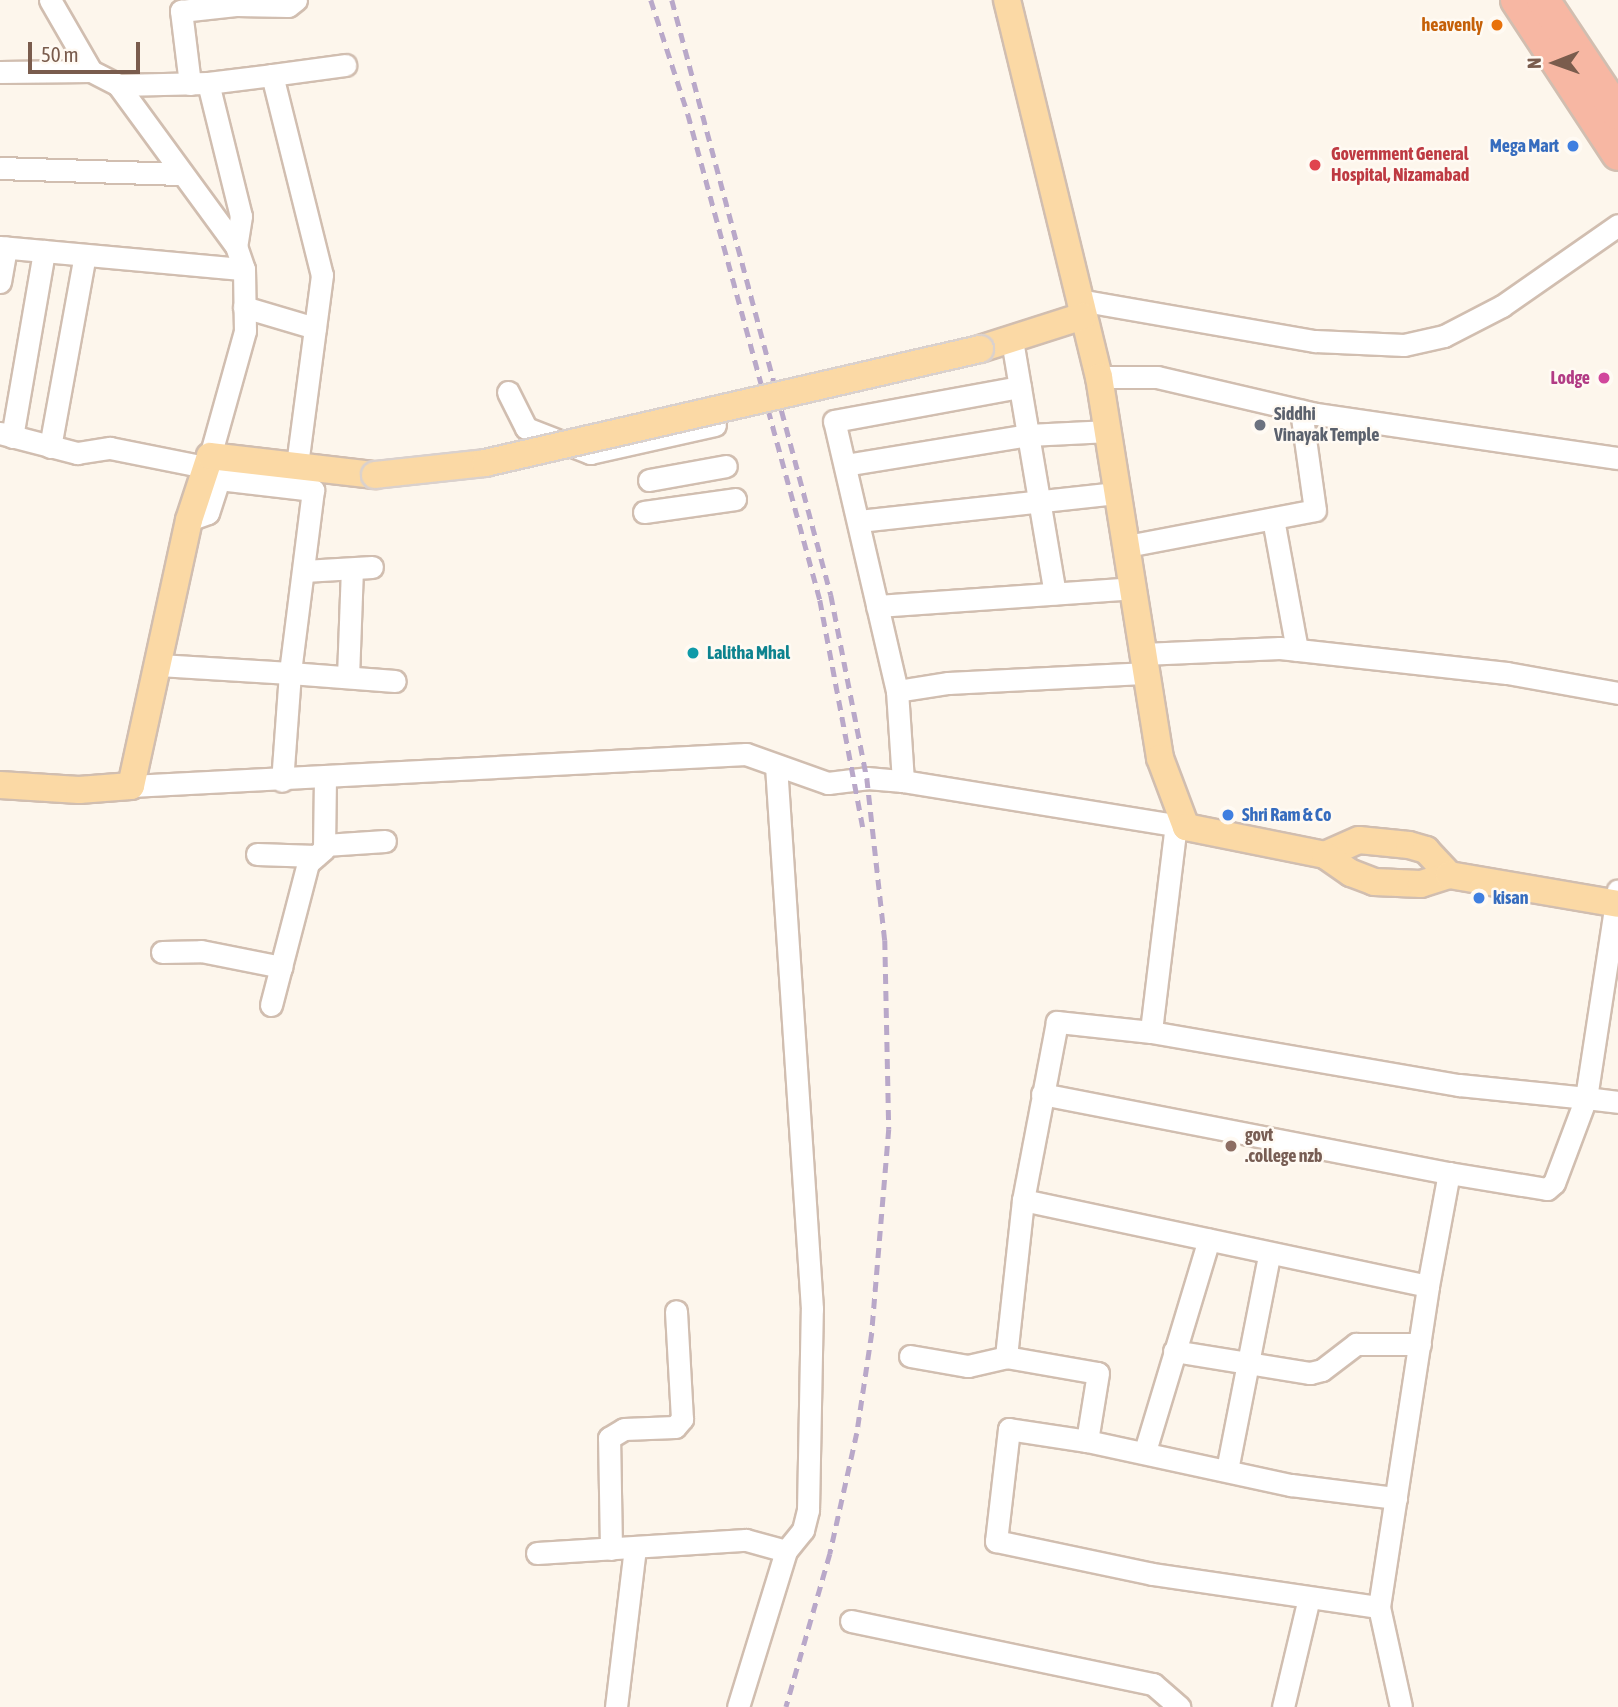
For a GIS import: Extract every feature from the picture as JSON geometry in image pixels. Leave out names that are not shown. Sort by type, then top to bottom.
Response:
[{"type":"highway","points":[[1538,0],[1618,113]]},
{"type":"highway","points":[[1538,0],[1618,154]]},
{"type":"main road","points":[[1007,0],[1099,377],[1160,758],[1181,825],[1325,855],[1351,873],[1374,882],[1421,884],[1449,875],[1617,899]]},
{"type":"main road","points":[[0,785],[79,790],[131,786],[189,520],[207,462],[297,466],[375,475],[485,463],[980,349],[1012,340],[1081,308]]},
{"type":"main road","points":[[1325,855],[1359,840],[1409,845],[1426,850],[1449,875]]},
{"type":"street","points":[[50,0],[91,71]]},
{"type":"street","points":[[236,246],[241,216],[199,84],[181,11],[247,4],[288,6],[296,0]]},
{"type":"street","points":[[118,85],[199,84],[345,65]]},
{"type":"street","points":[[0,72],[91,71],[118,85],[236,246],[244,269],[245,331],[207,462],[110,448],[77,453],[6,435],[44,251]]},
{"type":"street","points":[[272,75],[322,275],[297,466]]},
{"type":"street","points":[[0,167],[182,174]]},
{"type":"street","points":[[1081,308],[1315,341],[1404,345],[1444,336],[1502,306],[1618,225]]},
{"type":"street","points":[[0,282],[3,248],[244,269]]},
{"type":"street","points":[[50,447],[85,255]]},
{"type":"street","points":[[244,307],[315,328]]},
{"type":"street","points":[[1012,340],[1055,593]]},
{"type":"street","points":[[1099,377],[1157,377],[1301,411],[1618,457]]},
{"type":"street","points":[[903,781],[897,691],[834,421],[1020,387]]},
{"type":"street","points":[[508,392],[526,428],[590,453],[715,425]]},
{"type":"street","points":[[1127,546],[1315,510],[1301,411]]},
{"type":"street","points":[[845,465],[1028,435],[1109,431]]},
{"type":"street","points":[[649,480],[726,466]]},
{"type":"street","points":[[189,520],[208,513],[219,479],[311,489],[314,493],[290,673],[282,781]]},
{"type":"street","points":[[859,521],[1118,493]]},
{"type":"street","points":[[644,512],[735,499]]},
{"type":"street","points":[[1273,519],[1297,650]]},
{"type":"street","points":[[304,571],[362,568],[348,677]]},
{"type":"street","points":[[877,606],[1132,588]]},
{"type":"street","points":[[897,691],[948,683],[1143,663],[1297,650],[1507,673],[1618,693]]},
{"type":"street","points":[[159,665],[395,681]]},
{"type":"street","points":[[131,786],[325,779],[746,754],[828,783],[867,778],[903,781],[1181,825],[1151,1032]]},
{"type":"street","points":[[738,1707],[786,1551],[803,1530],[808,1510],[812,1309],[776,765]]},
{"type":"street","points":[[271,1005],[308,863],[321,850],[325,779]]},
{"type":"street","points":[[257,854],[321,850],[384,841]]},
{"type":"street","points":[[1042,1094],[1449,1173],[1547,1189],[1554,1183],[1586,1098],[1617,899]]},
{"type":"street","points":[[162,953],[201,951],[281,967]]},
{"type":"street","points":[[1006,1357],[1023,1200],[1056,1025],[1061,1019],[1459,1085],[1618,1102]]},
{"type":"street","points":[[1401,1707],[1379,1607],[1428,1286],[1449,1173]]},
{"type":"street","points":[[1023,1200],[1209,1239],[1269,1255],[1428,1286]]},
{"type":"street","points":[[1145,1451],[1209,1239]]},
{"type":"street","points":[[1227,1470],[1244,1364],[1269,1255]]},
{"type":"street","points":[[611,1549],[609,1438],[624,1429],[675,1427],[682,1419],[676,1311]]},
{"type":"street","points":[[1174,1351],[1310,1373],[1322,1370],[1356,1344],[1420,1344]]},
{"type":"street","points":[[910,1356],[968,1366],[1006,1357],[1098,1373],[1087,1441]]},
{"type":"street","points":[[1379,1607],[1152,1574],[996,1541],[1009,1429],[1145,1451],[1291,1485],[1396,1498]]},
{"type":"street","points":[[537,1553],[746,1541],[786,1551]]},
{"type":"street","points":[[616,1707],[635,1548]]},
{"type":"street","points":[[1283,1707],[1309,1598]]},
{"type":"street","points":[[850,1622],[1153,1684],[1179,1707]]},
{"type":"railway","points":[[651,0],[688,114],[820,600],[863,827]]},
{"type":"railway","points":[[672,0],[831,595],[867,778],[885,940],[889,1129],[872,1333],[857,1433],[830,1554],[786,1707]]},
{"type":"place","name":"heavenly","points":[[1497,25]]},
{"type":"place","name":"Mega Mart","points":[[1573,146]]},
{"type":"place","name":"Government General Hospital, Nizamabad","points":[[1315,165]]},
{"type":"place","name":"Lodge","points":[[1604,378]]},
{"type":"place","name":"Siddhi Vinayak Temple","points":[[1260,425]]},
{"type":"place","name":"Lalitha Mhal","points":[[693,653]]},
{"type":"place","name":"Shri Ram & Co","points":[[1228,815]]},
{"type":"place","name":"kisan","points":[[1479,898]]},
{"type":"place","name":"govt .college nzb","points":[[1231,1146]]}]
